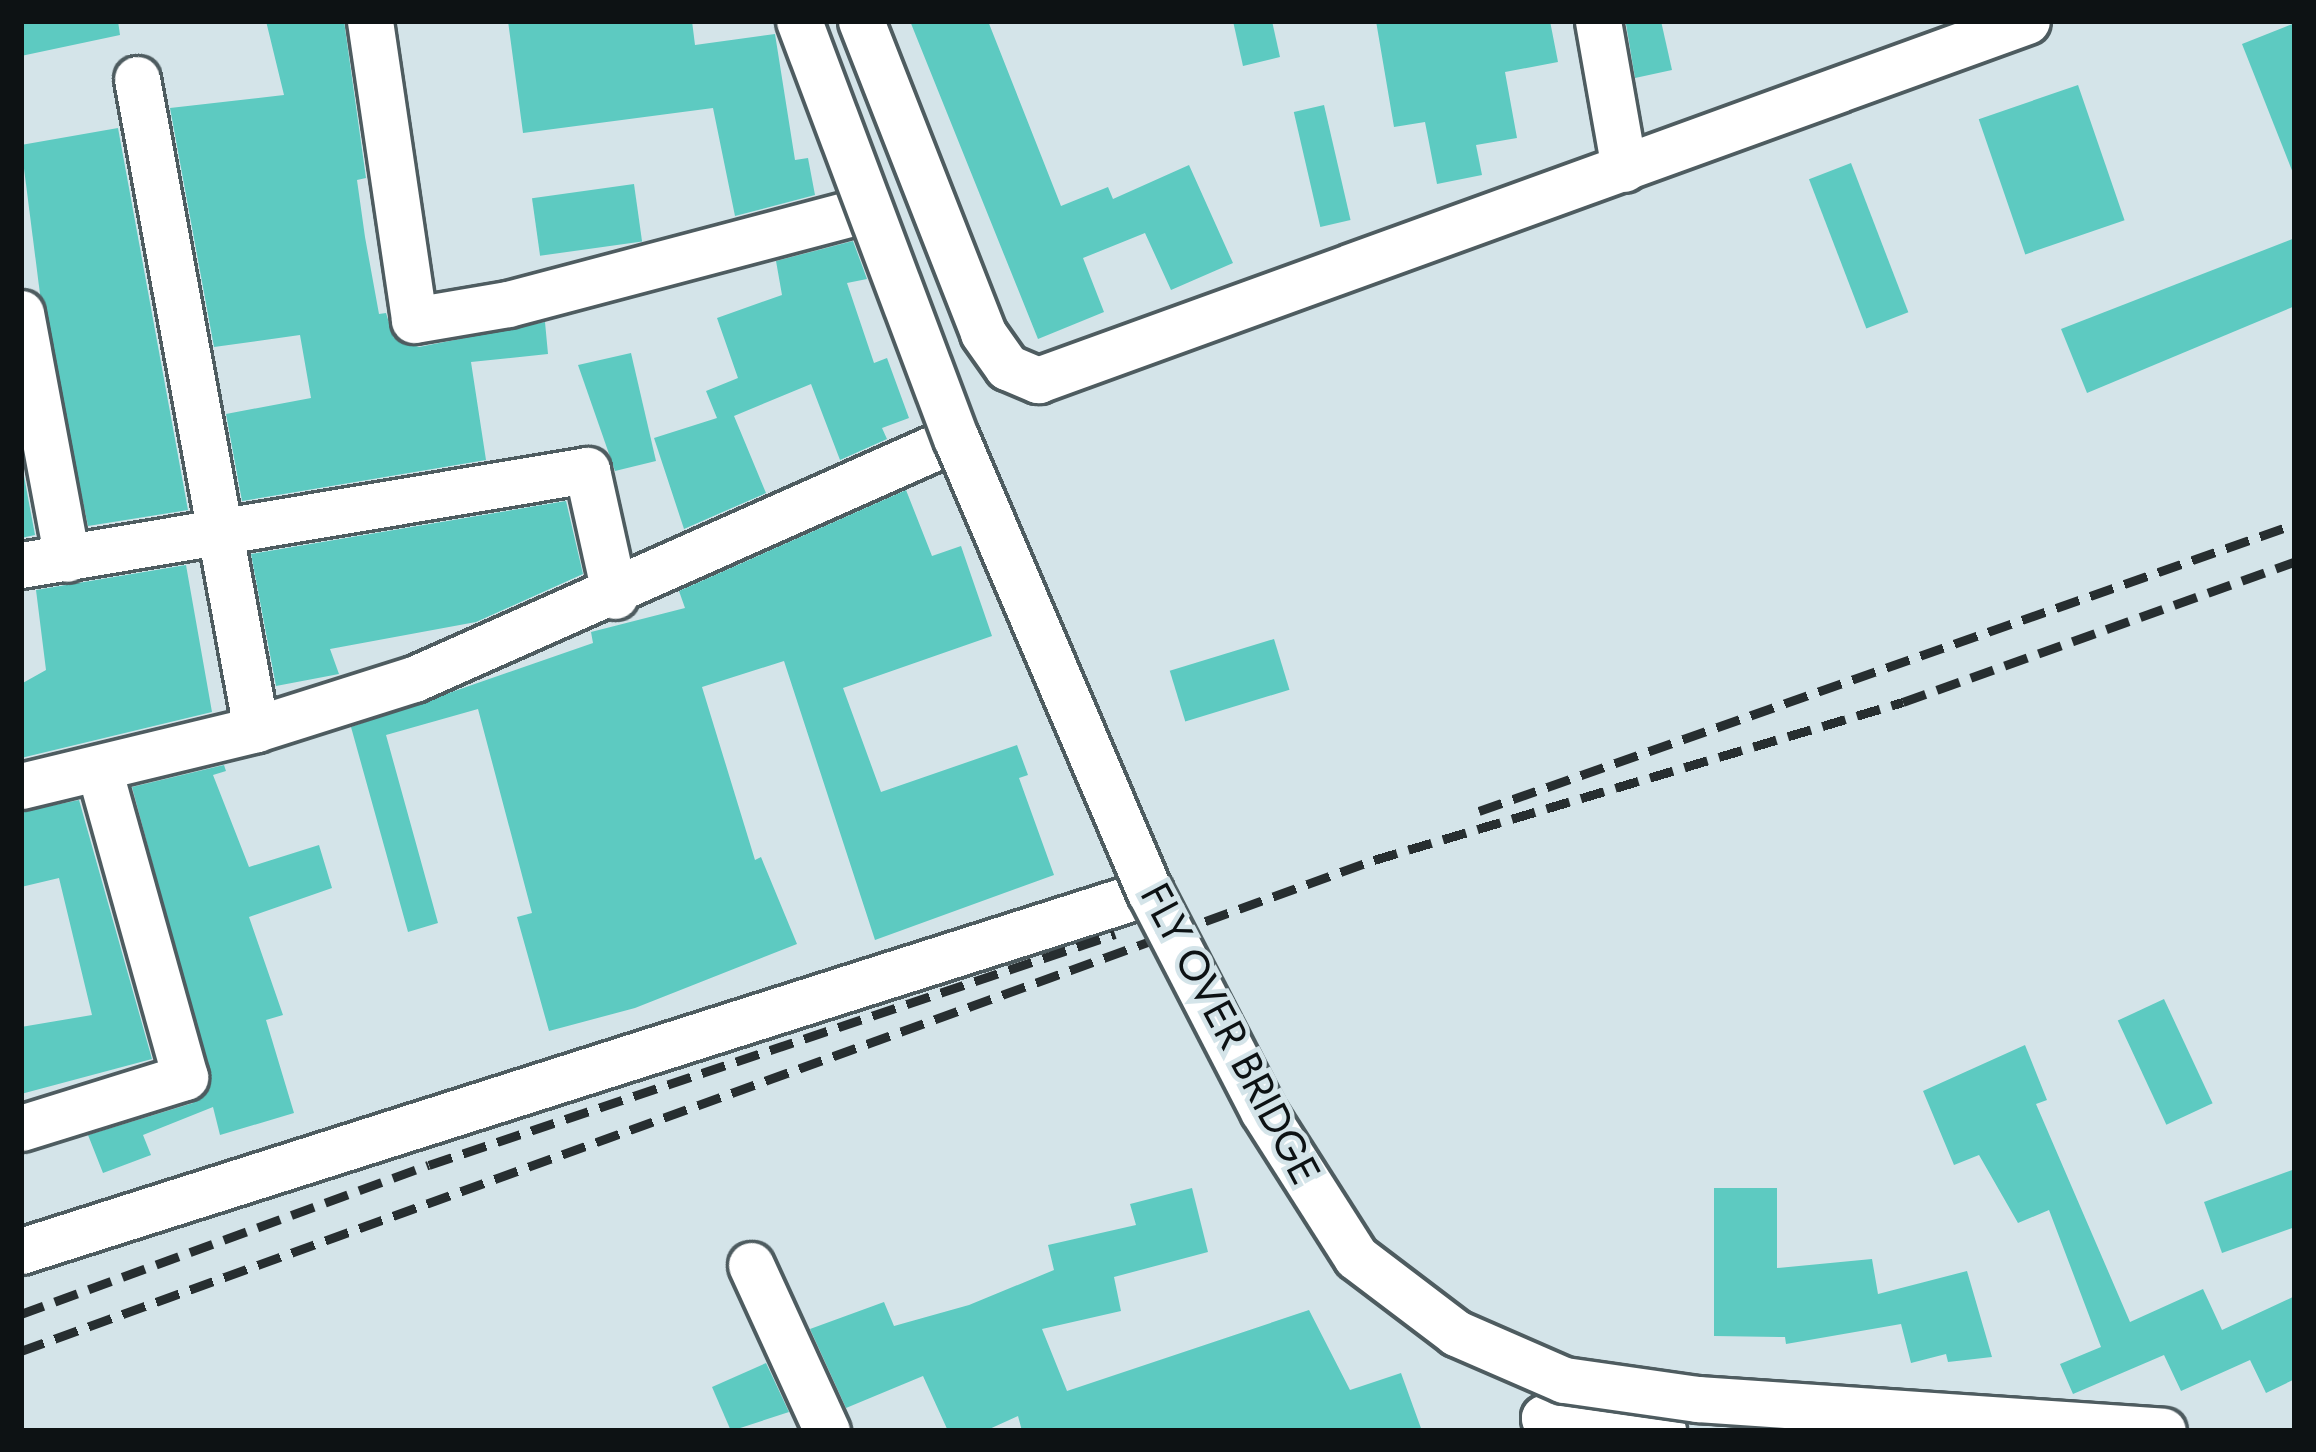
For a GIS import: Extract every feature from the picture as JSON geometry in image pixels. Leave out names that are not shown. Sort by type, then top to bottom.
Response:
[{"type":"street","points":[[370,21],[413,320],[508,304],[868,209]]},
{"type":"street","name":"FLY OVER BRIDGE","points":[[799,21],[956,438],[1150,892],[1263,1111],[1357,1257],[1456,1333],[1564,1380],[1698,1399],[2163,1431]]},
{"type":"street","points":[[861,21],[983,333],[1007,367],[1038,380],[2027,21]]},
{"type":"street","points":[[1598,21],[1624,170]]},
{"type":"street","points":[[137,79],[256,729]]},
{"type":"street","points":[[21,314],[67,559]]},
{"type":"street","points":[[21,786],[256,729],[414,679],[615,596],[672,560],[956,438]]},
{"type":"street","points":[[21,565],[219,536],[277,518],[587,470],[615,596]]},
{"type":"street","points":[[21,1128],[185,1077],[100,770]]},
{"type":"street","points":[[21,1251],[1150,892]]},
{"type":"street","points":[[751,1265],[826,1431]]},
{"type":"street","points":[[1550,1430],[1544,1418],[1663,1431]]},
{"type":"building","points":[[21,21],[118,21],[120,35],[21,56]]},
{"type":"building","points":[[266,21],[344,21],[366,178],[357,180],[365,237],[379,314],[386,313],[394,338],[419,347],[545,322],[548,354],[471,362],[486,460],[242,501],[226,414],[311,398],[300,335],[214,347],[170,108],[284,95]]},
{"type":"building","points":[[508,21],[692,21],[695,45],[775,34],[795,160],[808,158],[815,195],[735,216],[713,108],[523,133]]},
{"type":"building","points":[[910,21],[988,21],[1061,206],[1108,187],[1113,199],[1189,165],[1233,263],[1171,290],[1145,233],[1083,258],[1104,312],[1038,339]]},
{"type":"building","points":[[1233,21],[1272,21],[1280,57],[1243,66]]},
{"type":"building","points":[[1376,21],[1550,21],[1558,62],[1505,72],[1517,138],[1476,145],[1482,175],[1437,184],[1425,122],[1394,127]]},
{"type":"building","points":[[1661,21],[1672,70],[1635,78],[1626,24]]},
{"type":"building","points":[[2295,23],[2295,173],[2293,173],[2242,44]]},
{"type":"building","points":[[2078,85],[2125,220],[2025,254],[1979,119]]},
{"type":"building","points":[[1324,105],[1351,220],[1320,227],[1294,112]]},
{"type":"building","points":[[118,128],[188,510],[88,526],[40,294],[21,145]]},
{"type":"building","points":[[1851,163],[1908,312],[1866,328],[1809,179]]},
{"type":"building","points":[[634,184],[642,241],[540,256],[532,198]]},
{"type":"building","points":[[2295,238],[2295,306],[2087,393],[2061,329]]},
{"type":"building","points":[[853,241],[867,279],[847,283],[874,363],[887,358],[909,418],[882,428],[887,439],[840,460],[811,384],[734,416],[766,493],[684,529],[654,438],[717,418],[706,391],[738,378],[717,318],[782,295],[776,261]]},
{"type":"building","points":[[631,353],[656,461],[615,471],[578,365]]},
{"type":"building","points":[[21,460],[35,535],[21,538]]},
{"type":"building","points":[[906,490],[932,556],[961,546],[992,636],[843,688],[881,792],[1017,745],[1028,775],[1019,778],[1054,875],[875,940],[784,661],[702,687],[755,860],[761,857],[797,944],[635,1008],[549,1031],[517,917],[532,913],[478,709],[386,735],[438,923],[408,932],[351,727],[593,643],[591,632],[685,608],[679,591]]},
{"type":"building","points":[[566,501],[583,574],[476,622],[330,649],[339,674],[276,686],[251,554]]},
{"type":"building","points":[[186,565],[212,712],[21,758],[21,684],[46,670],[36,590]]},
{"type":"building","points":[[1274,639],[1289,690],[1185,722],[1170,671]]},
{"type":"building","points":[[224,765],[226,771],[213,775],[249,867],[319,845],[332,888],[249,917],[283,1015],[266,1020],[294,1113],[220,1135],[213,1107],[143,1135],[151,1155],[103,1173],[88,1135],[193,1103],[211,1082],[132,787]]},
{"type":"building","points":[[79,800],[152,1059],[21,1094],[21,1027],[92,1015],[59,878],[21,887],[21,812]]},
{"type":"building","points":[[2164,999],[2213,1103],[2166,1125],[2118,1021]]},
{"type":"building","points":[[2025,1045],[2047,1100],[2036,1104],[2130,1322],[2203,1289],[2222,1330],[2295,1296],[2295,1379],[2266,1393],[2250,1360],[2181,1391],[2164,1355],[2073,1394],[2060,1364],[2101,1347],[2049,1210],[2018,1223],[1979,1155],[1954,1165],[1923,1091]]},
{"type":"building","points":[[2295,1169],[2295,1227],[2222,1253],[2204,1202]]},
{"type":"building","points":[[1192,1188],[1208,1252],[1114,1277],[1121,1311],[1042,1329],[1067,1391],[1309,1310],[1350,1390],[1401,1373],[1422,1431],[1022,1431],[1018,1416],[985,1431],[948,1431],[923,1376],[846,1408],[810,1329],[884,1302],[894,1326],[969,1305],[1054,1270],[1048,1245],[1136,1225],[1130,1204]]},
{"type":"building","points":[[1714,1188],[1777,1188],[1777,1268],[1872,1259],[1878,1294],[1967,1271],[1992,1357],[1948,1362],[1946,1354],[1911,1363],[1901,1324],[1786,1344],[1785,1337],[1714,1336]]},
{"type":"building","points":[[766,1363],[789,1412],[731,1431],[712,1387]]},
{"type":"railway","points":[[1479,811],[2295,524]]},
{"type":"railway","points":[[21,1351],[1374,860],[1903,702],[2295,562]]},
{"type":"railway","points":[[21,1314],[429,1165],[1115,934]]}]
